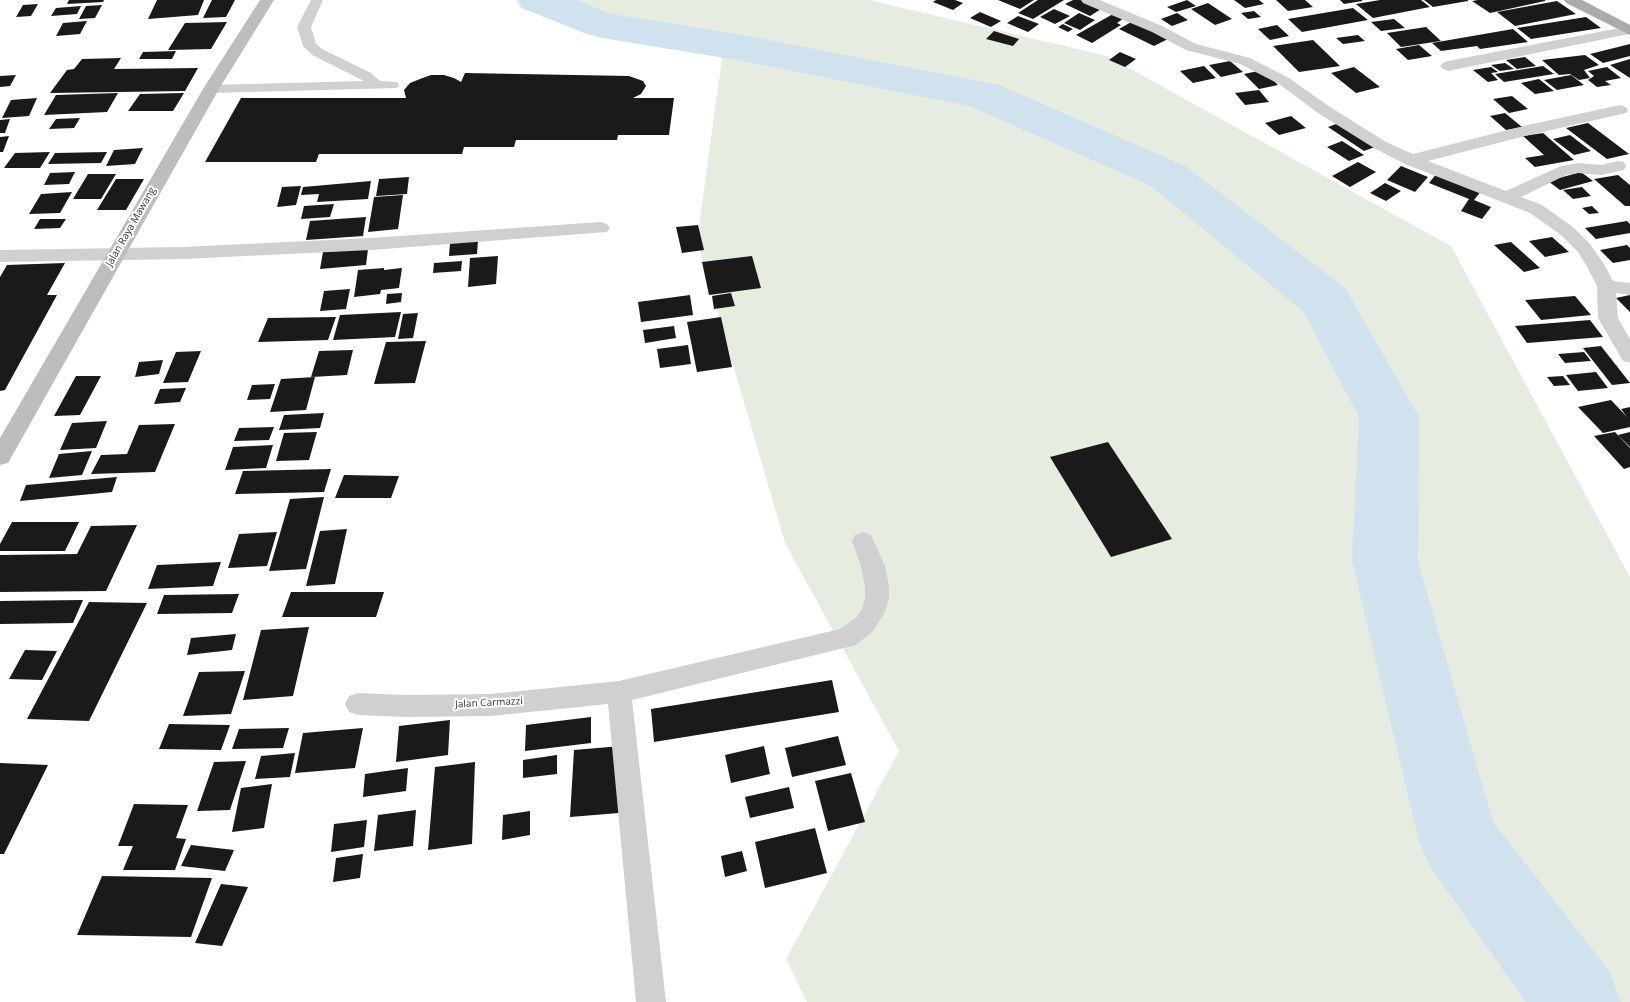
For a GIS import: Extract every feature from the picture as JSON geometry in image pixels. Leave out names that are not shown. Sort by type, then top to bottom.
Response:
[{"type":"main road","name":"Jalan Raya Mawang","points":[[0,457],[114,255],[211,89],[267,0]]},
{"type":"main road","points":[[1571,0],[1630,30]]},
{"type":"street","points":[[1088,0],[1157,29],[1191,47],[1246,61],[1284,80],[1330,114],[1380,145],[1411,160],[1536,209],[1567,231],[1584,248],[1595,264],[1606,286],[1608,318],[1630,356]]},
{"type":"street","points":[[1448,66],[1630,30]]},
{"type":"street","points":[[1411,160],[1528,130],[1620,110]]},
{"type":"street","points":[[1507,197],[1562,171],[1578,168],[1601,170],[1618,166]]},
{"type":"street","points":[[0,256],[114,255],[371,244],[601,228]]},
{"type":"street","points":[[1606,286],[1630,289]]},
{"type":"street","name":"Jalan Carmazzi","points":[[358,704],[406,706],[491,705],[619,692],[847,638],[865,624],[873,612],[877,598],[877,586],[873,566],[862,541]]},
{"type":"street","points":[[619,692],[651,1002]]},
{"type":"lane","points":[[317,0],[304,27],[310,46],[317,52],[366,76],[376,85]]},
{"type":"lane","points":[[211,89],[392,85]]},
{"type":"shaded area","points":[[516,0],[869,0],[1107,56],[1451,246],[1630,577],[1630,1002],[807,1002],[786,959],[899,751],[785,543],[697,241],[722,58],[520,8]]},
{"type":"building","points":[[69,0],[104,0],[103,2],[67,4]]},
{"type":"building","points":[[157,0],[204,0],[198,15],[148,19]]},
{"type":"building","points":[[212,0],[235,0],[226,17],[203,18]]},
{"type":"building","points":[[936,0],[955,0],[963,3],[953,10],[933,2]]},
{"type":"building","points":[[998,0],[1034,0],[1020,9]]},
{"type":"building","points":[[1038,0],[1064,0],[1033,19],[1018,13]]},
{"type":"building","points":[[1073,0],[1081,0],[1101,9],[1090,16],[1065,4]]},
{"type":"building","points":[[1187,0],[1196,6],[1176,12],[1167,7]]},
{"type":"building","points":[[1234,0],[1259,0],[1264,4],[1245,8]]},
{"type":"building","points":[[1276,0],[1305,0],[1313,7],[1288,11]]},
{"type":"building","points":[[1340,0],[1362,0],[1362,1],[1344,4]]},
{"type":"building","points":[[1380,0],[1421,0],[1430,7],[1373,18],[1356,4]]},
{"type":"building","points":[[1424,0],[1468,0],[1468,1],[1433,7]]},
{"type":"building","points":[[1472,1],[1545,1],[1490,13]]},
{"type":"building","points":[[1557,1],[1576,14],[1515,26],[1497,12]]},
{"type":"building","points":[[1208,3],[1232,19],[1215,25],[1191,9]]},
{"type":"building","points":[[38,4],[31,16],[16,17],[23,5]]},
{"type":"building","points":[[102,5],[95,18],[79,19],[86,6]]},
{"type":"building","points":[[81,6],[77,14],[51,16],[56,8]]},
{"type":"building","points":[[1353,8],[1368,20],[1302,32],[1288,19]]},
{"type":"building","points":[[1054,9],[1070,16],[1055,24],[1040,17]]},
{"type":"building","points":[[1254,11],[1261,17],[1248,19],[1241,13]]},
{"type":"building","points":[[980,12],[1001,21],[991,27],[970,18]]},
{"type":"building","points":[[1079,13],[1095,20],[1080,30],[1064,23]]},
{"type":"building","points":[[1177,13],[1188,20],[1172,26],[1161,19]]},
{"type":"building","points":[[1113,14],[1124,18],[1117,23],[1121,25],[1092,43],[1076,35]]},
{"type":"building","points":[[1018,16],[1039,24],[1028,32],[1007,23]]},
{"type":"building","points":[[1586,17],[1601,28],[1531,39],[1517,28]]},
{"type":"building","points":[[1394,19],[1405,28],[1381,31],[1371,22]]},
{"type":"building","points":[[87,21],[80,34],[56,36],[63,23]]},
{"type":"building","points":[[1133,21],[1168,39],[1154,46],[1119,29]]},
{"type":"building","points":[[227,22],[211,49],[168,50],[185,23]]},
{"type":"building","points":[[1063,24],[1073,29],[1068,32],[1058,27]]},
{"type":"building","points":[[1277,25],[1289,36],[1270,40],[1258,29]]},
{"type":"building","points":[[1426,27],[1441,41],[1401,47],[1387,33]]},
{"type":"building","points":[[1513,29],[1528,42],[1480,49],[1477,46],[1441,51],[1432,43]]},
{"type":"building","points":[[994,31],[1019,39],[1013,46],[986,39]]},
{"type":"building","points":[[1358,35],[1365,41],[1343,44],[1336,38]]},
{"type":"building","points":[[1313,40],[1340,66],[1299,72],[1273,46]]},
{"type":"building","points":[[1630,44],[1630,56],[1603,63],[1590,54]]},
{"type":"building","points":[[1419,45],[1432,56],[1408,60],[1396,49]]},
{"type":"building","points":[[176,51],[172,59],[139,59],[143,52]]},
{"type":"building","points":[[1120,52],[1136,59],[1125,67],[1109,60]]},
{"type":"building","points":[[1585,55],[1599,65],[1584,70],[1590,78],[1579,80],[1570,74],[1559,75],[1542,60]]},
{"type":"building","points":[[1525,57],[1536,66],[1517,69],[1506,60]]},
{"type":"building","points":[[121,58],[114,69],[198,68],[185,91],[50,93],[67,70],[74,69],[82,59]]},
{"type":"building","points":[[1630,59],[1630,78],[1610,65]]},
{"type":"building","points":[[1230,61],[1243,72],[1221,77],[1209,65]]},
{"type":"building","points":[[1505,63],[1514,69],[1500,71],[1491,65]]},
{"type":"building","points":[[1204,66],[1216,78],[1193,83],[1180,71]]},
{"type":"building","points":[[1543,66],[1554,74],[1504,82],[1495,74]]},
{"type":"building","points":[[1354,67],[1380,87],[1356,93],[1331,73]]},
{"type":"building","points":[[1491,67],[1498,72],[1491,73],[1498,80],[1488,82],[1473,70]]},
{"type":"building","points":[[1607,67],[1621,78],[1605,81],[1611,85],[1597,87],[1588,80],[1594,76],[1588,71]]},
{"type":"building","points":[[1263,70],[1278,85],[1259,89],[1244,74]]},
{"type":"building","points":[[465,73],[629,76],[643,81],[646,86],[641,94],[633,98],[674,98],[669,135],[618,135],[617,140],[516,140],[514,147],[464,147],[462,154],[319,154],[316,162],[205,162],[241,98],[406,98],[404,90],[410,83],[431,75],[444,75],[461,82]]},
{"type":"building","points":[[16,75],[10,86],[0,87],[0,76]]},
{"type":"building","points":[[1571,75],[1584,85],[1557,90],[1544,80]]},
{"type":"building","points":[[1539,79],[1554,91],[1535,94],[1521,83]]},
{"type":"building","points":[[1259,90],[1269,102],[1245,105],[1235,93]]},
{"type":"building","points":[[118,93],[107,112],[44,115],[56,95]]},
{"type":"building","points":[[184,93],[173,111],[128,111],[140,94]]},
{"type":"building","points":[[1512,96],[1528,109],[1509,113],[1493,99]]},
{"type":"building","points":[[37,98],[29,116],[2,118],[11,100]]},
{"type":"building","points":[[1505,113],[1522,127],[1506,130],[1490,116]]},
{"type":"building","points":[[1291,116],[1306,128],[1279,135],[1265,123]]},
{"type":"building","points":[[80,118],[74,128],[49,129],[56,119]]},
{"type":"building","points":[[10,119],[5,133],[0,133],[0,120]]},
{"type":"building","points":[[1339,123],[1375,147],[1364,151],[1328,127]]},
{"type":"building","points":[[1588,123],[1629,154],[1607,159],[1566,128]]},
{"type":"building","points":[[1543,133],[1574,160],[1535,167],[1525,158],[1544,155],[1523,136]]},
{"type":"building","points":[[1570,135],[1591,151],[1574,155],[1553,139]]},
{"type":"building","points":[[9,136],[3,152],[0,152],[0,137]]},
{"type":"building","points":[[1342,141],[1364,155],[1349,161],[1327,147]]},
{"type":"building","points":[[143,148],[135,164],[106,166],[114,150]]},
{"type":"building","points":[[50,152],[40,168],[4,168],[15,153]]},
{"type":"building","points":[[107,152],[101,163],[48,164],[55,153]]},
{"type":"building","points":[[1358,162],[1376,172],[1350,187],[1332,176]]},
{"type":"building","points":[[1401,166],[1428,177],[1415,192],[1387,180]]},
{"type":"building","points":[[75,172],[69,184],[44,185],[50,173]]},
{"type":"building","points":[[1581,172],[1593,181],[1560,190],[1548,181]]},
{"type":"building","points":[[1437,173],[1482,190],[1474,200],[1491,207],[1482,219],[1461,211],[1469,199],[1429,183]]},
{"type":"building","points":[[88,174],[116,174],[101,199],[73,199]]},
{"type":"building","points":[[1618,175],[1630,185],[1630,206],[1625,206],[1594,179]]},
{"type":"building","points":[[409,177],[407,194],[376,196],[379,179]]},
{"type":"building","points":[[116,179],[144,179],[126,210],[97,210]]},
{"type":"building","points":[[371,181],[368,199],[317,202],[319,194],[301,195],[303,187]]},
{"type":"building","points":[[1385,183],[1401,191],[1386,201],[1370,193]]},
{"type":"building","points":[[301,186],[296,205],[277,207],[282,187]]},
{"type":"building","points":[[1582,187],[1591,196],[1573,199],[1563,190]]},
{"type":"building","points":[[72,192],[60,213],[29,214],[41,194]]},
{"type":"building","points":[[403,195],[398,229],[368,232],[374,197]]},
{"type":"building","points":[[334,204],[330,217],[301,219],[304,206]]},
{"type":"building","points":[[1592,206],[1599,213],[1589,214],[1582,208]]},
{"type":"building","points":[[366,217],[363,236],[306,240],[310,221]]},
{"type":"building","points":[[40,219],[66,219],[60,228],[34,229]]},
{"type":"building","points":[[1627,221],[1630,224],[1630,233],[1596,239],[1585,228]]},
{"type":"building","points":[[698,225],[704,250],[682,253],[676,227]]},
{"type":"building","points":[[1552,237],[1569,252],[1545,257],[1529,241]]},
{"type":"building","points":[[478,241],[477,254],[449,256],[450,243]]},
{"type":"building","points":[[1511,242],[1540,268],[1524,272],[1494,245]]},
{"type":"building","points":[[1627,245],[1630,248],[1630,260],[1613,263],[1600,250]]},
{"type":"building","points":[[368,249],[366,265],[320,269],[323,252]]},
{"type":"building","points":[[498,256],[496,284],[468,287],[470,258]]},
{"type":"building","points":[[752,256],[761,288],[709,295],[702,262]]},
{"type":"building","points":[[462,261],[461,271],[433,273],[434,263]]},
{"type":"building","points":[[65,263],[47,295],[57,295],[5,390],[0,391],[0,277],[7,265]]},
{"type":"building","points":[[384,268],[384,270],[402,268],[399,288],[381,290],[380,294],[354,297],[358,270]]},
{"type":"building","points":[[350,289],[346,309],[320,311],[324,291]]},
{"type":"building","points":[[402,293],[401,302],[386,304],[387,294]]},
{"type":"building","points":[[731,293],[735,306],[714,309],[712,296]]},
{"type":"building","points":[[690,295],[693,315],[641,322],[638,302]]},
{"type":"building","points":[[1630,295],[1630,312],[1616,298]]},
{"type":"building","points":[[1575,296],[1591,315],[1541,320],[1525,300]]},
{"type":"building","points":[[401,312],[395,337],[333,340],[340,315]]},
{"type":"building","points":[[418,313],[413,338],[398,339],[403,314]]},
{"type":"building","points":[[336,317],[328,340],[258,342],[268,318]]},
{"type":"building","points":[[721,317],[732,367],[697,372],[687,322]]},
{"type":"building","points":[[1590,320],[1603,337],[1527,343],[1515,326]]},
{"type":"building","points":[[674,326],[676,338],[645,343],[643,330]]},
{"type":"building","points":[[426,341],[415,383],[374,384],[386,342]]},
{"type":"building","points":[[688,345],[691,364],[660,368],[657,349]]},
{"type":"building","points":[[1601,346],[1630,383],[1612,385],[1583,348]]},
{"type":"building","points":[[353,350],[347,375],[311,377],[319,351]]},
{"type":"building","points":[[201,351],[188,382],[163,383],[176,352]]},
{"type":"building","points":[[1584,352],[1591,361],[1565,363],[1558,354]]},
{"type":"building","points":[[163,360],[159,374],[135,377],[139,362]]},
{"type":"building","points":[[1596,372],[1608,388],[1578,391],[1566,375]]},
{"type":"building","points":[[76,376],[101,376],[80,415],[54,416]]},
{"type":"building","points":[[1563,376],[1570,385],[1554,386],[1547,377]]},
{"type":"building","points":[[315,377],[306,410],[270,412],[281,379]]},
{"type":"building","points":[[275,384],[270,399],[247,400],[252,385]]},
{"type":"building","points":[[186,388],[180,402],[154,404],[160,389]]},
{"type":"building","points":[[1611,400],[1627,417],[1621,409],[1630,407],[1630,427],[1603,433],[1578,407]]},
{"type":"building","points":[[324,413],[320,428],[279,430],[284,415]]},
{"type":"building","points":[[107,421],[96,448],[60,450],[72,423]]},
{"type":"building","points":[[175,424],[155,472],[91,474],[101,455],[127,454],[139,425]]},
{"type":"building","points":[[274,427],[269,440],[234,441],[239,428]]},
{"type":"building","points":[[317,432],[309,460],[276,461],[284,433]]},
{"type":"building","points":[[1615,432],[1630,448],[1630,467],[1624,469],[1594,436]]},
{"type":"building","points":[[1630,432],[1630,447],[1618,435]]},
{"type":"building","points":[[1108,442],[1172,539],[1111,557],[1050,457]]},
{"type":"building","points":[[273,445],[266,468],[225,470],[233,447]]},
{"type":"building","points":[[92,451],[82,475],[49,478],[59,454]]},
{"type":"building","points":[[331,469],[324,492],[235,494],[243,471]]},
{"type":"building","points":[[344,475],[399,476],[391,498],[335,498]]},
{"type":"building","points":[[117,477],[112,492],[20,501],[26,485]]},
{"type":"building","points":[[324,497],[306,569],[269,571],[290,499]]},
{"type":"building","points":[[12,522],[79,522],[65,551],[0,551],[0,544]]},
{"type":"building","points":[[137,525],[106,591],[0,592],[0,555],[77,554],[91,526]]},
{"type":"building","points":[[347,529],[335,584],[306,586],[320,531]]},
{"type":"building","points":[[277,532],[267,566],[228,568],[239,534]]},
{"type":"building","points":[[221,562],[213,586],[148,589],[157,565]]},
{"type":"building","points":[[291,592],[384,592],[376,617],[282,617]]},
{"type":"building","points":[[239,594],[232,613],[157,614],[164,595]]},
{"type":"building","points":[[83,600],[73,623],[0,624],[0,601]]},
{"type":"building","points":[[89,602],[147,603],[89,721],[27,719]]},
{"type":"building","points":[[309,627],[293,696],[243,700],[261,630]]},
{"type":"building","points":[[236,634],[232,650],[187,655],[191,638]]},
{"type":"building","points":[[25,650],[57,651],[42,680],[9,679]]},
{"type":"building","points":[[245,671],[231,714],[183,716],[199,672]]},
{"type":"building","points":[[832,680],[839,712],[654,742],[651,709]]},
{"type":"building","points":[[591,717],[591,743],[525,751],[526,725]]},
{"type":"building","points":[[450,720],[448,755],[396,762],[399,726]]},
{"type":"building","points":[[169,724],[230,725],[221,750],[159,749]]},
{"type":"building","points":[[289,728],[283,748],[232,749],[239,729]]},
{"type":"building","points":[[363,728],[355,768],[295,773],[303,733]]},
{"type":"building","points":[[838,736],[846,765],[792,777],[785,748]]},
{"type":"building","points":[[621,746],[619,813],[570,817],[574,750]]},
{"type":"building","points":[[764,746],[770,774],[731,783],[725,755]]},
{"type":"building","points":[[295,753],[290,777],[255,779],[261,756]]},
{"type":"building","points":[[557,755],[557,774],[523,778],[523,760]]},
{"type":"building","points":[[246,761],[230,810],[197,811],[214,762]]},
{"type":"building","points":[[475,762],[472,844],[428,850],[435,767]]},
{"type":"building","points":[[0,763],[48,765],[4,854],[0,854]]},
{"type":"building","points":[[408,768],[406,791],[363,797],[365,774]]},
{"type":"building","points":[[851,773],[865,822],[828,831],[815,781]]},
{"type":"building","points":[[272,784],[264,828],[232,832],[241,788]]},
{"type":"building","points":[[789,787],[794,808],[750,818],[745,797]]},
{"type":"building","points":[[134,804],[188,805],[176,838],[186,839],[175,870],[123,870],[133,846],[118,846]]},
{"type":"building","points":[[416,810],[413,846],[374,851],[378,815]]},
{"type":"building","points":[[530,811],[530,835],[502,840],[503,815]]},
{"type":"building","points":[[367,820],[364,847],[331,852],[334,824]]},
{"type":"building","points":[[815,828],[827,873],[765,888],[755,842]]},
{"type":"building","points":[[191,845],[234,850],[225,871],[181,866]]},
{"type":"building","points":[[742,851],[747,871],[725,877],[721,856]]},
{"type":"building","points":[[363,854],[360,878],[333,882],[336,858]]},
{"type":"building","points":[[102,876],[212,878],[191,937],[77,935]]},
{"type":"building","points":[[221,884],[248,887],[222,946],[195,943]]},
{"type":"waterway","points":[[539,0],[602,25],[737,47],[983,95],[1168,176],[1326,301],[1389,417],[1385,561],[1459,841],[1578,1002]]}]
